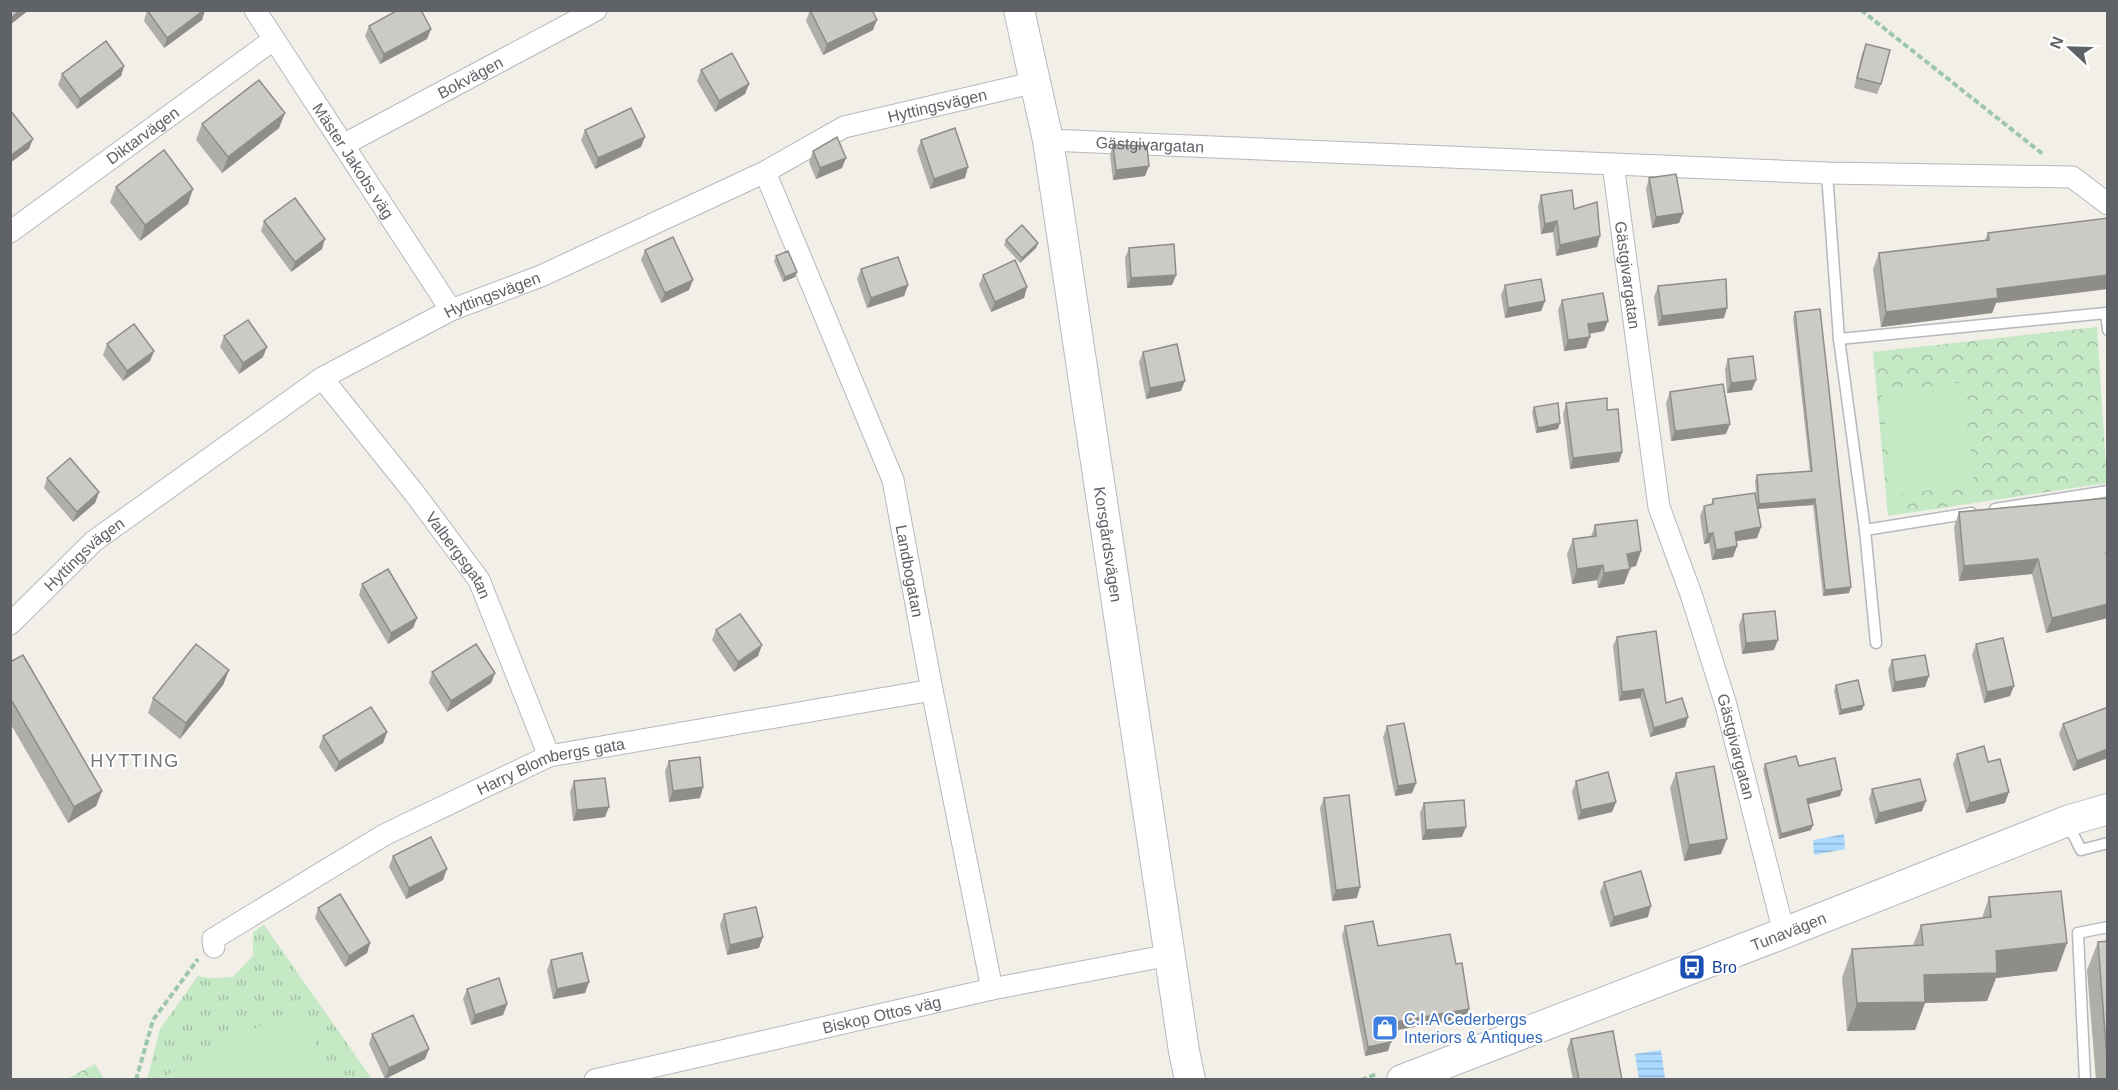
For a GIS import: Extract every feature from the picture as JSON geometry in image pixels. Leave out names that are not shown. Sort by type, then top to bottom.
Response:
[{"type":"street","name":"Mäster Jakobs väg","points":[[255,10],[451,310]]},
{"type":"street","name":"Bokvägen","points":[[343,144],[596,10]]},
{"type":"street","name":"Korsgårdsvägen","points":[[1018,10],[1048,140],[1190,1080]]},
{"type":"street","name":"Diktarvägen","points":[[10,232],[273,40]]},
{"type":"street","name":"Hyttingsvägen","points":[[10,624],[94,541],[322,378],[451,310],[541,276],[765,171],[844,127],[1036,82]]},
{"type":"street","name":"Gästgivargatan","points":[[1048,140],[1613,164],[1659,507],[1692,597],[1726,705],[1784,933]]},
{"type":"street","points":[[1613,164],[1827,172],[2072,177],[2108,204]]},
{"type":"street","name":"Landbogatan","points":[[765,171],[893,480],[932,690],[992,989]]},
{"type":"street","name":"Valbergsgatan","points":[[322,378],[415,494],[479,580],[549,756]]},
{"type":"street","name":"Harry Blombergs gata","points":[[214,943],[384,835],[549,756],[932,690]]},
{"type":"street","name":"Tunavägen","points":[[1402,1080],[2067,821],[2108,808]]},
{"type":"street","name":"Biskop Ottos väg","points":[[596,1080],[992,989],[1170,955]]},
{"type":"lane","points":[[1827,172],[1839,339],[1865,530],[1876,643]]},
{"type":"lane","points":[[1839,339],[2106,313],[2108,330]]},
{"type":"lane","points":[[1865,530],[2108,491]]},
{"type":"lane","points":[[2067,821],[2081,850],[2108,843]]},
{"type":"lane","points":[[2085,1080],[2078,933],[2108,927]]},
{"type":"path","points":[[1861,10],[2072,177]]},
{"type":"path","points":[[136,1080],[153,1020],[214,943]]},
{"type":"path","points":[[111,1080],[116,1080]]},
{"type":"green space","points":[[2097,327],[2107,483],[1888,516],[1873,352]]},
{"type":"green space","points":[[1962,382],[1974,485],[1892,495],[1882,394]]},
{"type":"green space","points":[[264,925],[372,1079],[147,1080],[160,1029],[198,976],[233,977],[253,956],[253,932]]},
{"type":"green space","points":[[296,1007],[335,1079],[159,1079]]},
{"type":"green space","points":[[95,1064],[104,1079],[67,1079]]},
{"type":"water","points":[[1844,834],[1845,849],[1814,855],[1813,840]]},
{"type":"water","points":[[1661,1050],[1665,1079],[1639,1079],[1635,1054]]},
{"type":"building","points":[[10,10],[20,10],[12,17]]},
{"type":"building","points":[[147,10],[204,10],[167,38]]},
{"type":"building","points":[[398,10],[421,10],[431,29],[384,54],[369,26]]},
{"type":"building","points":[[810,10],[872,10],[877,20],[827,44]]},
{"type":"building","points":[[106,41],[124,66],[80,99],[62,74]]},
{"type":"building","points":[[1866,44],[1890,50],[1881,84],[1857,78]]},
{"type":"building","points":[[732,53],[749,84],[719,101],[701,70]]},
{"type":"building","points":[[259,80],[285,113],[228,157],[202,124]]},
{"type":"building","points":[[631,108],[645,137],[598,158],[585,130]]},
{"type":"building","points":[[10,110],[33,139],[10,156]]},
{"type":"building","points":[[955,128],[968,167],[934,179],[921,140]]},
{"type":"building","points":[[837,137],[846,158],[820,168],[813,151]]},
{"type":"building","points":[[1113,145],[1147,146],[1149,166],[1116,170]]},
{"type":"building","points":[[164,150],[193,189],[145,225],[116,187]]},
{"type":"building","points":[[1676,174],[1683,213],[1656,217],[1649,178]]},
{"type":"building","points":[[1572,190],[1574,209],[1597,202],[1600,236],[1560,245],[1557,221],[1545,224],[1541,195]]},
{"type":"building","points":[[295,198],[325,239],[295,262],[264,221]]},
{"type":"building","points":[[2108,218],[2108,275],[1997,289],[1998,298],[1886,312],[1879,253],[1989,240],[1988,233]]},
{"type":"building","points":[[1022,225],[1038,243],[1022,258],[1006,240]]},
{"type":"building","points":[[673,237],[693,280],[665,293],[645,250]]},
{"type":"building","points":[[1174,244],[1176,275],[1131,278],[1129,248]]},
{"type":"building","points":[[788,251],[797,272],[785,277],[776,256]]},
{"type":"building","points":[[898,257],[908,285],[871,298],[861,269]]},
{"type":"building","points":[[1015,260],[1027,287],[995,302],[983,275]]},
{"type":"building","points":[[1541,279],[1545,301],[1508,308],[1505,285]]},
{"type":"building","points":[[1726,279],[1727,308],[1662,316],[1658,286]]},
{"type":"building","points":[[1603,293],[1608,321],[1588,324],[1590,337],[1568,340],[1562,300]]},
{"type":"building","points":[[1820,309],[1851,587],[1825,590],[1815,499],[1759,504],[1757,475],[1812,471],[1795,312]]},
{"type":"building","points":[[248,320],[267,347],[243,363],[224,336]]},
{"type":"building","points":[[134,324],[154,351],[127,371],[107,344]]},
{"type":"building","points":[[1177,344],[1185,381],[1150,388],[1143,352]]},
{"type":"building","points":[[1753,356],[1756,380],[1731,383],[1728,359]]},
{"type":"building","points":[[1723,384],[1730,424],[1675,431],[1670,392]]},
{"type":"building","points":[[1607,398],[1607,410],[1618,409],[1622,452],[1573,458],[1566,403]]},
{"type":"building","points":[[1558,403],[1560,423],[1538,428],[1534,407]]},
{"type":"building","points":[[70,458],[99,492],[77,512],[47,478]]},
{"type":"building","points":[[1755,493],[1761,527],[1735,532],[1737,546],[1716,550],[1713,533],[1708,534],[1704,506],[1713,504],[1713,499]]},
{"type":"building","points":[[2108,498],[2108,553],[2106,553],[2108,604],[2052,618],[2038,559],[1964,566],[1959,512]]},
{"type":"building","points":[[1637,520],[1641,551],[1627,554],[1630,569],[1604,573],[1603,565],[1577,569],[1573,539],[1596,536],[1595,525]]},
{"type":"building","points":[[388,569],[417,618],[391,633],[362,584]]},
{"type":"building","points":[[1775,611],[1778,640],[1746,643],[1743,614]]},
{"type":"building","points":[[740,614],[762,645],[738,662],[716,630]]},
{"type":"building","points":[[1656,631],[1666,703],[1682,698],[1688,717],[1654,728],[1643,689],[1622,692],[1617,637]]},
{"type":"building","points":[[2003,638],[2014,686],[1987,692],[1976,644]]},
{"type":"building","points":[[196,644],[229,670],[186,723],[153,698]]},
{"type":"building","points":[[476,644],[495,673],[451,701],[432,672]]},
{"type":"building","points":[[23,655],[102,791],[74,807],[10,698],[10,662]]},
{"type":"building","points":[[1925,655],[1929,676],[1895,682],[1892,660]]},
{"type":"building","points":[[1858,680],[1864,705],[1841,710],[1836,685]]},
{"type":"building","points":[[371,707],[387,732],[339,762],[323,736]]},
{"type":"building","points":[[2108,707],[2108,749],[2077,761],[2063,724]]},
{"type":"building","points":[[1404,723],[1416,783],[1398,786],[1387,726]]},
{"type":"building","points":[[1984,746],[1988,762],[2000,759],[2009,792],[1970,803],[1957,754]]},
{"type":"building","points":[[1796,756],[1799,766],[1835,758],[1842,790],[1807,799],[1813,825],[1781,834],[1765,764]]},
{"type":"building","points":[[700,757],[703,787],[673,791],[669,761]]},
{"type":"building","points":[[1714,766],[1727,839],[1689,845],[1676,773]]},
{"type":"building","points":[[1608,772],[1616,802],[1581,810],[1576,781]]},
{"type":"building","points":[[605,778],[609,807],[577,810],[574,781]]},
{"type":"building","points":[[1920,779],[1926,801],[1879,813],[1872,789]]},
{"type":"building","points":[[1349,795],[1360,887],[1336,890],[1324,798]]},
{"type":"building","points":[[1464,800],[1466,827],[1426,830],[1424,803]]},
{"type":"building","points":[[431,837],[447,869],[409,888],[393,856]]},
{"type":"building","points":[[1641,871],[1651,906],[1614,917],[1604,882]]},
{"type":"building","points":[[2061,891],[2067,943],[1996,951],[1997,973],[1924,975],[1925,1002],[1857,1003],[1852,949],[1923,945],[1921,925],[1991,917],[1989,897]]},
{"type":"building","points":[[340,894],[370,943],[349,956],[318,908]]},
{"type":"building","points":[[756,907],[763,937],[730,945],[724,914]]},
{"type":"building","points":[[1373,921],[1378,946],[1450,934],[1456,964],[1462,963],[1469,1009],[1389,1023],[1391,1042],[1368,1047],[1345,926]]},
{"type":"building","points":[[2108,941],[2108,1072],[2098,942]]},
{"type":"building","points":[[582,953],[589,982],[557,989],[551,960]]},
{"type":"building","points":[[499,978],[507,1004],[475,1015],[467,989]]},
{"type":"building","points":[[413,1015],[429,1049],[389,1068],[372,1034]]},
{"type":"building","points":[[1613,1031],[1622,1080],[1579,1080],[1571,1039]]},
{"type":"place","name":"Bro","points":[[1692,967]]},
{"type":"place","name":"C.I.A Cederbergs Interiors & Antiques","points":[[1385,1028]]},
{"type":"district","name":"HYTTING","points":[[135,761]]}]
